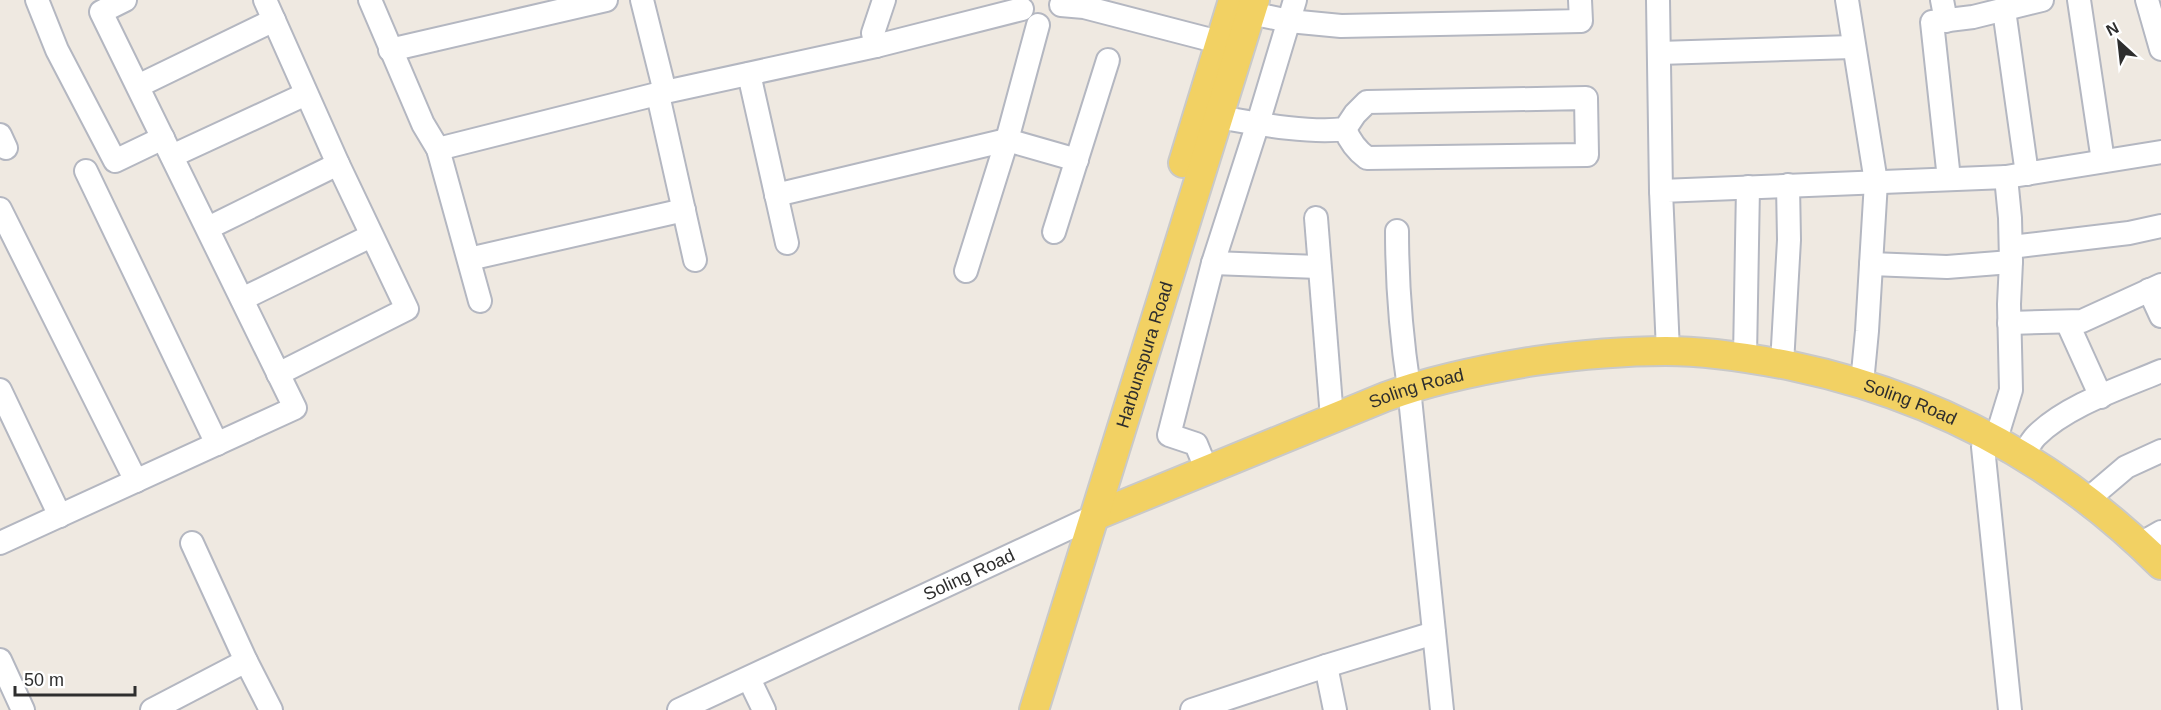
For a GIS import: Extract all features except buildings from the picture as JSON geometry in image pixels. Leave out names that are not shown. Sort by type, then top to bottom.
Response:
[{"type":"main road","name":"Harbunspura Road","points":[[1034,710],[1219,42],[1246,4]]},
{"type":"main road","name":"Harbunspura Road","points":[[1016,710],[1085,521],[1218,117],[1246,4]]},
{"type":"main road","name":"Soling Road","points":[[1085,521],[1409,388],[1462,373],[1548,359],[1622,352],[1668,351],[1745,357],[1782,364],[1862,383],[1928,408],[1989,443],[2023,456],[2071,487],[2086,501],[2150,538],[2161,565]]},
{"type":"street","points":[[38,0],[57,50],[115,161],[168,147],[306,94]]},
{"type":"street","points":[[0,543],[295,408],[101,12],[124,0]]},
{"type":"street","points":[[370,0],[423,124],[438,149],[480,301]]},
{"type":"street","points":[[390,50],[606,0]]},
{"type":"street","points":[[642,0],[695,260]]},
{"type":"street","points":[[876,46],[873,33],[884,0]]},
{"type":"street","points":[[1246,4],[1292,10],[1341,26],[1581,21],[1580,0]]},
{"type":"street","points":[[1658,0],[1661,191],[1668,351]]},
{"type":"street","points":[[1847,0],[1876,182],[1862,383]]},
{"type":"street","points":[[2079,0],[2103,161]]},
{"type":"street","points":[[2147,0],[2161,49]]},
{"type":"street","points":[[1949,179],[1932,22],[1944,10],[1973,17],[2037,1]]},
{"type":"street","points":[[438,149],[661,93],[876,46],[1022,4],[1025,16],[1038,26],[1054,21],[1060,14],[1061,2],[1219,42]]},
{"type":"street","points":[[138,86],[270,10],[338,164],[407,309],[278,374]]},
{"type":"street","points":[[1207,471],[1196,444],[1169,435],[1213,263],[1292,10]]},
{"type":"street","points":[[2004,10],[2016,175],[2009,323],[2011,390],[1989,443],[2010,710]]},
{"type":"street","points":[[966,271],[1007,140],[1038,26]]},
{"type":"street","points":[[1659,53],[1853,47]]},
{"type":"street","points":[[1054,232],[1108,60]]},
{"type":"street","points":[[749,74],[787,243]]},
{"type":"street","points":[[1586,98],[1587,155],[1367,158],[1357,151],[1345,129],[1354,114],[1367,102],[1586,98]]},
{"type":"street","points":[[1218,117],[1332,131],[1345,129]]},
{"type":"street","points":[[776,195],[1007,140],[1077,160]]},
{"type":"street","points":[[1661,191],[2016,175],[2161,152]]},
{"type":"street","points":[[208,228],[338,164]]},
{"type":"street","points":[[86,171],[217,444]]},
{"type":"street","points":[[1782,364],[1789,240],[1788,185]]},
{"type":"street","points":[[1745,357],[1748,187]]},
{"type":"street","points":[[0,209],[136,481]]},
{"type":"street","points":[[469,259],[684,210]]},
{"type":"street","points":[[1316,218],[1332,418]]},
{"type":"street","points":[[1871,264],[1947,267],[2161,226]]},
{"type":"street","points":[[1397,231],[1396,281],[1401,336],[1409,388],[1442,710]]},
{"type":"street","points":[[242,299],[371,236]]},
{"type":"street","points":[[1213,263],[1319,267]]},
{"type":"street","points":[[2009,323],[2082,321],[2155,287],[2161,316]]},
{"type":"street","points":[[2067,321],[2101,397]]},
{"type":"street","points":[[2023,456],[2034,437],[2053,422],[2101,397],[2161,371]]},
{"type":"street","points":[[0,390],[60,516]]},
{"type":"street","points":[[2086,501],[2126,467],[2161,451]]},
{"type":"street","name":"Soling Road","points":[[679,710],[1085,521]]},
{"type":"street","points":[[192,543],[271,710]]},
{"type":"street","points":[[1192,710],[1251,701],[1326,666],[1434,633]]},
{"type":"street","points":[[0,660],[23,710]]},
{"type":"street","points":[[152,710],[246,661]]},
{"type":"street","points":[[1326,666],[1335,710]]},
{"type":"street","points":[[748,679],[764,710]]}]
